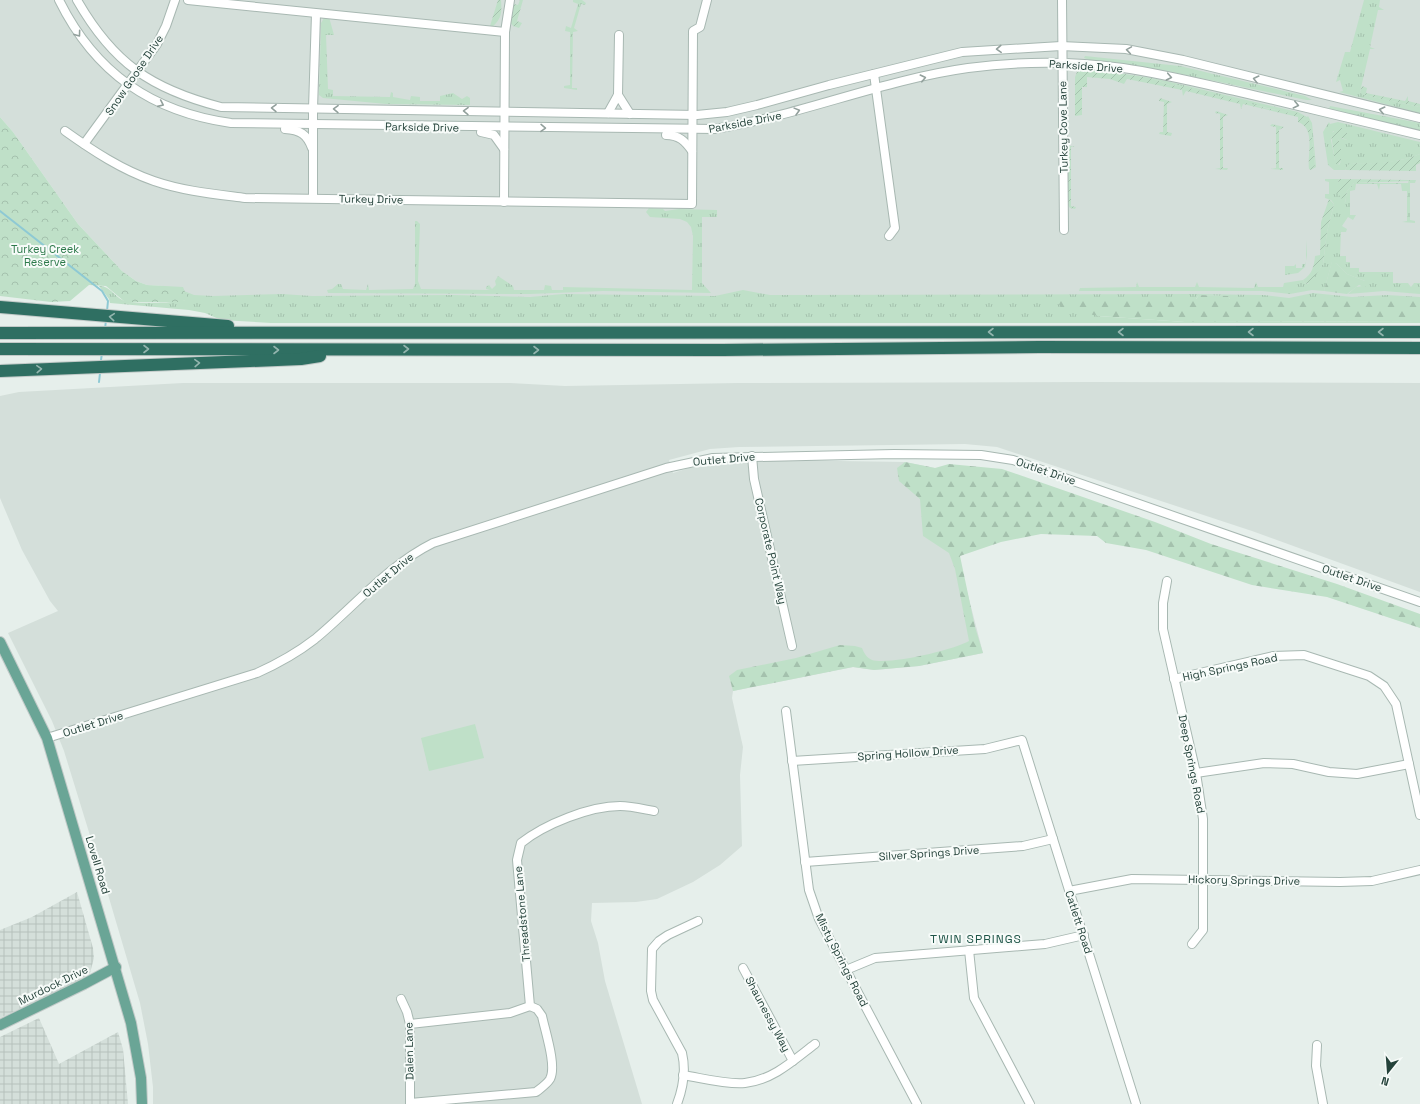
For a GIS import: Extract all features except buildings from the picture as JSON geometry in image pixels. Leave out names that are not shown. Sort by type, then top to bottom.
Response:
[{"type":"highway","points":[[0,307],[291,332]]},
{"type":"highway","points":[[0,333],[1420,332]]},
{"type":"highway","points":[[0,349],[1420,348]]},
{"type":"highway","points":[[0,371],[301,358],[361,349]]},
{"type":"main road","name":"Lovell Road","points":[[0,642],[47,738],[116,967],[137,1048],[142,1104]]},
{"type":"main road","name":"Murdock Drive","points":[[0,1025],[116,967]]},
{"type":"street","name":"Parkside Drive","points":[[59,0],[69,21],[91,50],[127,85],[151,100],[186,114],[208,120],[232,123],[715,130],[792,113],[876,89],[970,68],[1061,62],[1124,68],[1320,111],[1420,135]]},
{"type":"street","name":"Parkside Drive","points":[[77,0],[90,23],[103,41],[137,72],[163,88],[186,98],[221,107],[693,115],[727,112],[757,105],[962,52],[1061,46],[1126,49],[1182,60],[1323,96],[1420,118]]},
{"type":"street","name":"Snow Goose Drive","points":[[84,144],[137,72],[162,35],[175,0]]},
{"type":"street","points":[[188,0],[505,32]]},
{"type":"street","points":[[504,202],[505,32],[510,0]]},
{"type":"street","points":[[692,151],[693,31],[700,27],[707,0]]},
{"type":"street","name":"Turkey Cove Lane","points":[[1062,0],[1061,62],[1064,230]]},
{"type":"street","points":[[313,198],[313,109],[316,14]]},
{"type":"street","points":[[608,113],[618,95],[619,35]]},
{"type":"street","points":[[874,74],[895,228],[889,236]]},
{"type":"street","points":[[618,95],[630,114]]},
{"type":"street","points":[[1320,111],[1323,96]]},
{"type":"street","points":[[266,124],[278,129],[296,130],[303,133],[310,143],[314,154]]},
{"type":"street","points":[[463,127],[490,133],[499,141],[504,150]]},
{"type":"street","points":[[648,130],[660,135],[675,135],[680,138],[692,151]]},
{"type":"street","name":"Turkey Drive","points":[[66,131],[120,166],[154,181],[197,192],[245,198],[692,204],[692,151]]},
{"type":"street","name":"Outlet Drive","points":[[47,738],[257,673],[277,664],[314,639],[390,572],[414,553],[434,543],[676,465],[713,458],[894,454],[981,455],[1013,460],[1420,602]]},
{"type":"street","name":"Corporate Point Way","points":[[752,456],[754,479],[792,646]]},
{"type":"street","name":"Deep Springs Road","points":[[1167,581],[1163,603],[1163,629],[1196,773],[1203,820],[1203,930],[1192,944]]},
{"type":"street","name":"High Springs Road","points":[[1174,679],[1273,656],[1304,655],[1369,676],[1384,686],[1396,704],[1420,815]]},
{"type":"street","name":"Misty Springs Road","points":[[786,711],[809,890],[819,918],[917,1104]]},
{"type":"street","name":"Spring Hollow Drive","points":[[792,761],[985,749],[1022,740]]},
{"type":"street","name":"Catlett Road","points":[[1022,740],[1136,1104]]},
{"type":"street","points":[[1196,773],[1264,763],[1293,764],[1329,772],[1357,774],[1409,764]]},
{"type":"street","name":"Threadstone Lane","points":[[530,1006],[517,860],[521,843],[529,836],[594,809],[621,806],[654,811]]},
{"type":"street","name":"Silver Springs Drive","points":[[805,862],[1023,846],[1053,839]]},
{"type":"street","name":"Hickory Springs Drive","points":[[1069,891],[1132,879],[1364,881],[1420,870]]},
{"type":"street","points":[[677,1104],[683,1075],[682,1053],[653,1000],[651,991],[651,955],[652,949],[659,941],[698,921]]},
{"type":"street","points":[[846,970],[875,958],[1045,944],[1084,935]]},
{"type":"street","points":[[969,950],[974,998],[1030,1104]]},
{"type":"street","name":"Shaunessy Way","points":[[743,968],[794,1061]]},
{"type":"street","name":"Dalen Lane","points":[[401,999],[408,1012],[410,1024],[410,1104]]},
{"type":"street","points":[[410,1024],[510,1013],[530,1006],[538,1009],[542,1016],[553,1069],[550,1078],[544,1086],[536,1092],[410,1104]]},
{"type":"street","points":[[683,1075],[745,1083],[779,1071],[815,1044]]},
{"type":"street","points":[[1317,1045],[1316,1066],[1323,1104]]},
{"type":"street","points":[[680,1094],[683,1104]]},
{"type":"shaded area","points":[[0,0],[1420,0],[1420,299],[1230,299],[1228,296],[188,299],[163,286],[147,285],[136,281],[122,271],[78,224],[13,132],[0,117]]},
{"type":"shaded area","points":[[183,383],[510,383],[565,386],[738,383],[1420,383],[1420,592],[1252,531],[997,447],[965,444],[739,447],[710,449],[669,460],[673,473],[689,468],[775,460],[905,462],[935,468],[983,653],[919,666],[874,670],[853,667],[733,691],[732,698],[743,747],[740,775],[742,846],[720,865],[693,882],[657,899],[636,902],[592,903],[591,921],[598,943],[605,981],[642,1104],[153,1104],[153,1087],[148,1044],[140,1003],[64,751],[52,721],[8,633],[58,611],[50,601],[22,550],[0,498],[0,396],[19,392]]},
{"type":"shaded area","points":[[77,892],[93,948],[94,958],[90,973],[75,983],[0,1018],[0,930],[32,917]]},
{"type":"shaded area","points":[[39,1018],[59,1064],[118,1032],[123,1049],[128,1104],[0,1104],[0,1037]]},
{"type":"green space","points":[[498,0],[501,0],[500,18],[492,27],[485,26],[490,26]]},
{"type":"green space","points":[[520,0],[523,0],[517,21],[522,23],[519,28],[513,26],[510,22],[514,4],[518,5]]},
{"type":"green space","points":[[573,0],[582,0],[586,3],[585,5],[581,4],[574,28],[578,31],[573,32],[572,88],[577,88],[577,90],[564,88],[564,86],[570,85],[570,32],[565,31],[566,26],[571,28],[578,4],[573,2]]},
{"type":"green space","points":[[1364,0],[1380,0],[1379,7],[1384,10],[1378,10],[1370,47],[1375,49],[1370,49],[1360,92],[1364,95],[1420,107],[1420,113],[1339,92],[1343,91],[1340,80],[1336,82],[1345,52],[1350,52]]},
{"type":"green space","points":[[329,17],[334,35],[326,35],[328,89],[333,90],[333,96],[390,97],[391,92],[393,93],[393,97],[410,100],[411,96],[420,97],[420,101],[440,101],[440,96],[453,93],[462,99],[467,96],[470,98],[470,105],[386,104],[323,98],[319,95],[321,23],[324,18]]},
{"type":"green space","points":[[1085,56],[1180,66],[1305,96],[1312,100],[1167,71],[1092,61],[1084,58]]},
{"type":"green space","points":[[1083,70],[1151,78],[1172,86],[1178,85],[1265,108],[1289,113],[1293,111],[1305,117],[1310,122],[1315,165],[1311,170],[1309,169],[1309,136],[1304,125],[1298,122],[1298,117],[1243,104],[1241,109],[1240,104],[1186,91],[1183,96],[1182,90],[1127,79],[1124,84],[1110,79],[1087,77],[1087,87],[1082,87],[1082,115],[1075,116],[1075,77],[1077,72]]},
{"type":"green space","points":[[1151,78],[1298,112],[1307,117],[1308,116],[1312,123],[1316,167],[1311,170],[1315,165],[1310,124],[1302,116],[1219,97],[1178,85],[1172,86]]},
{"type":"green space","points":[[1362,86],[1367,88],[1366,93],[1405,101],[1408,96],[1408,101],[1420,104],[1420,107],[1363,95],[1360,92]]},
{"type":"green space","points":[[1160,98],[1172,102],[1167,104],[1167,132],[1172,133],[1171,136],[1159,134],[1160,132],[1163,132],[1164,102],[1159,101]]},
{"type":"green space","points":[[1330,106],[1420,123],[1420,131],[1332,110],[1329,109]]},
{"type":"green space","points":[[1216,111],[1228,115],[1223,117],[1223,168],[1228,168],[1227,170],[1215,169],[1220,168],[1220,114],[1215,113]]},
{"type":"green space","name":"Turkey Creek Reserve","points":[[0,117],[13,132],[78,224],[122,271],[136,281],[147,285],[183,287],[188,299],[181,302],[125,302],[106,286],[89,285],[70,301],[51,302],[0,296]]},
{"type":"green space","points":[[1329,122],[1330,124],[1338,122],[1420,142],[1420,154],[1385,163],[1350,163],[1345,170],[1334,170],[1328,165],[1323,132]],"holes":[[[1333,131],[1347,133],[1347,140],[1340,138],[1338,140],[1341,151],[1341,161],[1339,165],[1335,161],[1331,140]]]},
{"type":"green space","points":[[1272,124],[1284,127],[1279,130],[1279,168],[1283,168],[1283,170],[1271,169],[1276,168],[1276,127],[1270,126]]},
{"type":"green space","points":[[1336,129],[1344,129],[1348,135],[1347,140],[1342,138],[1338,140],[1341,144],[1341,161],[1338,165],[1335,163],[1331,134]]},
{"type":"green space","points":[[1068,146],[1075,146],[1071,147],[1071,206],[1076,207],[1075,209],[1070,208],[1068,205]]},
{"type":"green space","points":[[1420,154],[1420,163],[1416,165],[1416,171],[1345,170],[1350,163],[1386,162]]},
{"type":"green space","points":[[1325,179],[1339,179],[1338,183],[1345,203],[1347,191],[1354,183],[1408,183],[1409,180],[1416,180],[1415,183],[1410,183],[1410,220],[1415,221],[1415,223],[1402,222],[1407,221],[1407,191],[1402,191],[1401,184],[1380,184],[1379,190],[1377,184],[1356,184],[1355,190],[1350,191],[1350,215],[1356,215],[1353,220],[1348,217],[1342,226],[1347,229],[1346,232],[1341,232],[1340,256],[1346,256],[1346,262],[1350,262],[1350,268],[1359,268],[1359,272],[1393,272],[1393,283],[1408,283],[1411,287],[1414,283],[1420,283],[1420,294],[1384,291],[1348,294],[1356,287],[1362,286],[1365,281],[1347,274],[1337,264],[1332,262],[1324,291],[1312,290],[1290,294],[1262,291],[1079,291],[1080,288],[1136,287],[1137,282],[1139,287],[1195,287],[1197,282],[1199,287],[1254,288],[1256,282],[1258,287],[1283,287],[1284,283],[1303,280],[1305,284],[1308,284],[1323,264],[1327,232],[1334,204],[1331,200],[1325,198],[1325,194],[1329,194],[1329,182],[1325,181]]},
{"type":"green space","points":[[1339,179],[1410,181],[1354,183],[1347,191],[1345,203],[1336,191]]},
{"type":"green space","points":[[1329,199],[1334,204],[1327,232],[1323,264],[1310,283],[1305,284],[1303,280],[1312,270],[1315,256],[1320,255],[1321,222]]},
{"type":"green space","points":[[649,208],[663,209],[665,211],[679,209],[717,210],[717,217],[702,217],[702,283],[711,293],[603,291],[530,294],[328,293],[327,290],[332,289],[338,284],[341,284],[343,289],[366,290],[368,284],[369,290],[413,289],[415,284],[415,221],[417,221],[420,224],[418,281],[421,289],[490,290],[486,289],[486,287],[489,285],[492,289],[496,285],[495,281],[498,276],[513,286],[514,290],[544,290],[545,285],[551,286],[552,290],[563,290],[563,287],[692,290],[693,236],[691,227],[687,222],[680,219],[650,217],[646,212]]},
{"type":"green space","points":[[1306,240],[1307,255],[1306,261]]},
{"type":"green space","points":[[1332,261],[1347,274],[1365,281],[1366,288],[1359,285],[1347,294],[1324,291]]},
{"type":"green space","points":[[1296,264],[1296,268],[1302,268],[1302,264],[1306,264],[1305,267],[1298,273],[1285,275],[1285,266],[1294,266]]},
{"type":"green space","points":[[99,286],[107,288],[125,301],[145,303],[185,300],[184,291],[194,295],[213,296],[282,294],[312,296],[453,295],[530,297],[563,294],[715,296],[743,290],[770,295],[1193,294],[1264,295],[1289,298],[1313,293],[1352,297],[1387,295],[1420,297],[1420,299],[1230,299],[1228,296],[1199,295],[1196,299],[1127,299],[1098,316],[1185,322],[1420,321],[1420,323],[271,323],[221,320],[205,313],[189,310],[110,303],[109,299]]},
{"type":"green space","points":[[1199,295],[1228,296],[1230,299],[1420,299],[1420,321],[1185,322],[1098,316],[1061,308],[1059,304],[1061,299],[1196,299]]},
{"type":"green space","points":[[905,462],[935,468],[949,464],[1002,469],[1155,522],[1211,544],[1337,584],[1420,614],[1420,628],[1327,597],[1252,585],[1146,550],[1106,543],[1097,536],[1041,534],[1001,542],[960,556],[975,627],[983,653],[919,666],[874,670],[853,667],[733,691],[729,676],[737,670],[796,658],[840,645],[862,648],[870,659],[881,661],[921,656],[961,645],[969,641],[955,569],[949,553],[923,536],[920,499],[899,481],[897,468]]},
{"type":"green space","points":[[475,724],[484,758],[429,771],[421,738]]},
{"type":"waterway","points":[[0,211],[102,291],[108,301],[107,311]]},
{"type":"waterway","points":[[105,329],[106,320]]},
{"type":"waterway","points":[[101,360],[102,353]]},
{"type":"waterway","points":[[99,382],[100,373]]},
{"type":"district","name":"TWIN SPRINGS","points":[[976,939]]}]
